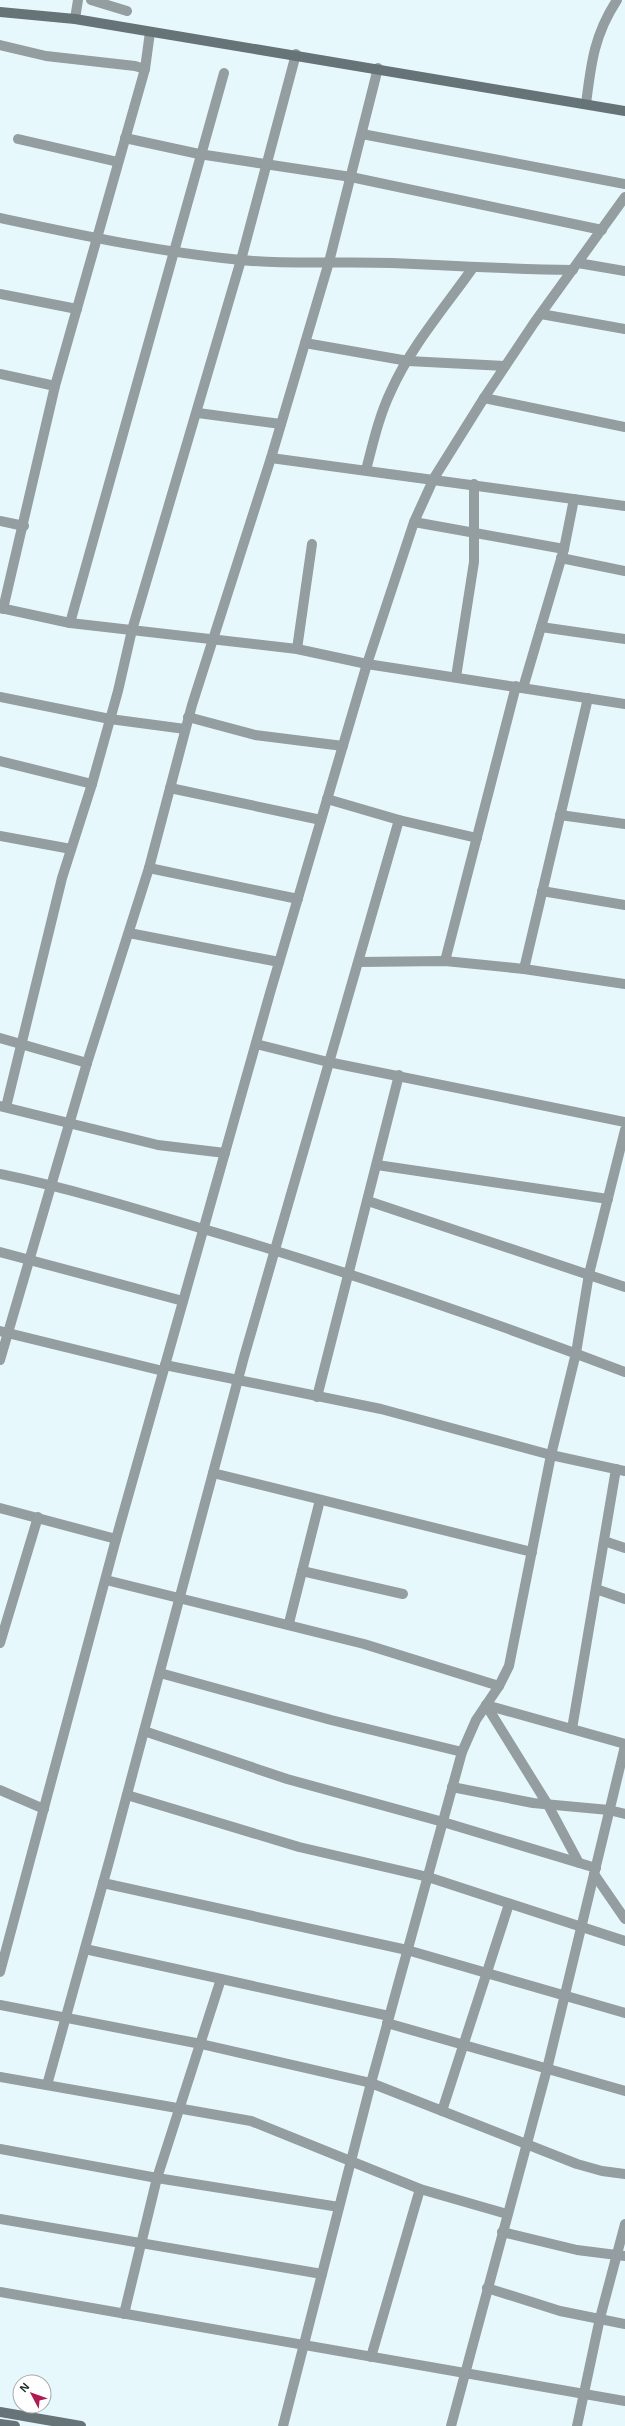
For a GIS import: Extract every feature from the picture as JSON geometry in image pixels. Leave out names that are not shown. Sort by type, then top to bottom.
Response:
[{"type":"main road","points":[[0,12],[75,19],[296,54],[625,111]]},
{"type":"main road","points":[[0,2412],[80,2426]]},
{"type":"main road","points":[[0,2424],[14,2426]]},
{"type":"street","points":[[75,19],[78,0]]},
{"type":"street","points":[[91,0],[127,11]]},
{"type":"street","points":[[586,104],[592,58],[603,21],[617,0]]},
{"type":"street","points":[[150,32],[145,69],[118,162],[98,239],[55,386],[24,526],[2,609],[70,623],[297,649],[367,664],[625,704]]},
{"type":"street","points":[[0,45],[31,53],[135,66],[145,69]]},
{"type":"street","points":[[225,1152],[158,1145],[3,1106],[22,1044],[70,849],[92,784],[132,630],[198,413],[296,54]]},
{"type":"street","points":[[0,1360],[4,1332],[30,1259],[87,1063],[149,868],[188,717],[214,640],[281,424],[329,262],[378,68]]},
{"type":"street","points":[[70,623],[199,154],[224,73]]},
{"type":"street","points":[[362,134],[625,184]]},
{"type":"street","points":[[125,138],[199,154],[267,163],[351,177],[602,230]]},
{"type":"street","points":[[18,139],[118,162]]},
{"type":"street","points":[[0,1972],[116,1539],[279,962],[367,664],[414,522],[434,478],[484,398],[541,314],[625,197]]},
{"type":"street","points":[[0,218],[98,239],[172,252],[241,260],[290,264],[329,262],[472,268],[576,266],[625,271]]},
{"type":"street","points":[[366,470],[376,428],[391,390],[408,361],[472,268]]},
{"type":"street","points":[[0,294],[77,309]]},
{"type":"street","points":[[541,314],[625,329]]},
{"type":"street","points":[[305,343],[408,361],[505,366]]},
{"type":"street","points":[[0,374],[55,386]]},
{"type":"street","points":[[484,398],[625,427]]},
{"type":"street","points":[[198,413],[281,424]]},
{"type":"street","points":[[270,458],[434,478],[625,506]]},
{"type":"street","points":[[456,677],[474,562],[474,484]]},
{"type":"street","points":[[445,961],[519,687],[541,627],[563,553],[574,498]]},
{"type":"street","points":[[0,521],[24,526]]},
{"type":"street","points":[[414,522],[474,533],[563,553],[625,571]]},
{"type":"street","points":[[297,649],[312,544]]},
{"type":"street","points":[[541,627],[625,639]]},
{"type":"street","points":[[0,696],[110,719],[185,729]]},
{"type":"street","points":[[524,969],[588,698]]},
{"type":"street","points":[[188,717],[255,735],[343,746]]},
{"type":"street","points":[[0,761],[92,784]]},
{"type":"street","points":[[170,788],[321,820]]},
{"type":"street","points":[[327,800],[399,820],[477,838]]},
{"type":"street","points":[[560,815],[625,824]]},
{"type":"street","points":[[46,2085],[103,1883],[274,1250],[328,1062],[359,962],[399,820]]},
{"type":"street","points":[[0,836],[70,849]]},
{"type":"street","points":[[149,868],[298,899]]},
{"type":"street","points":[[542,891],[625,905]]},
{"type":"street","points":[[129,933],[279,962]]},
{"type":"street","points":[[359,962],[445,961],[524,969],[625,984]]},
{"type":"street","points":[[0,1038],[87,1063]]},
{"type":"street","points":[[256,1044],[328,1062],[399,1075],[625,1122]]},
{"type":"street","points":[[317,1397],[350,1274],[399,1075]]},
{"type":"street","points":[[283,2426],[371,2083],[462,1752],[476,1720],[499,1686],[509,1666],[551,1455],[576,1353],[589,1274],[625,1130]]},
{"type":"street","points":[[377,1165],[608,1199]]},
{"type":"street","points":[[0,1174],[52,1184],[350,1274],[576,1353],[625,1372]]},
{"type":"street","points":[[368,1201],[625,1287]]},
{"type":"street","points":[[0,1252],[183,1301]]},
{"type":"street","points":[[4,1332],[164,1368],[238,1380],[381,1409],[551,1455],[620,1470],[604,1541],[572,1729]]},
{"type":"street","points":[[213,1473],[532,1552]]},
{"type":"street","points":[[289,1624],[320,1500]]},
{"type":"street","points":[[0,1508],[116,1539]]},
{"type":"street","points":[[0,1642],[38,1517]]},
{"type":"street","points":[[604,1541],[625,1548]]},
{"type":"street","points":[[302,1571],[404,1594]]},
{"type":"street","points":[[106,1580],[289,1624],[364,1644],[499,1686]]},
{"type":"street","points":[[596,1589],[625,1599]]},
{"type":"street","points":[[160,1673],[331,1720],[462,1752]]},
{"type":"street","points":[[451,2426],[525,2144],[547,2069],[625,1745],[486,1705]]},
{"type":"street","points":[[486,1705],[548,1805],[579,1863]]},
{"type":"street","points":[[144,1732],[287,1779],[443,1822],[579,1863],[595,1871],[625,1919]]},
{"type":"street","points":[[452,1787],[548,1805],[610,1810],[625,1814]]},
{"type":"street","points":[[0,1790],[44,1809]]},
{"type":"street","points":[[127,1795],[299,1847],[428,1877],[625,1941]]},
{"type":"street","points":[[103,1883],[407,1950],[565,1995],[625,2014]]},
{"type":"street","points":[[442,2111],[464,2044],[485,1972],[509,1904]]},
{"type":"street","points":[[84,1949],[221,1979],[388,2020],[547,2069],[625,2091]]},
{"type":"street","points":[[124,2314],[156,2178],[221,1979]]},
{"type":"street","points":[[0,2005],[201,2044],[371,2083],[577,2164],[602,2171],[625,2174]]},
{"type":"street","points":[[0,2077],[179,2110],[251,2121],[420,2189],[507,2214]]},
{"type":"street","points":[[0,2149],[156,2178],[339,2207]]},
{"type":"street","points":[[371,2357],[420,2189]]},
{"type":"street","points":[[0,2219],[322,2274]]},
{"type":"street","points":[[577,2426],[600,2318],[620,2255],[625,2224]]},
{"type":"street","points":[[502,2232],[577,2250],[620,2255]]},
{"type":"street","points":[[487,2288],[560,2311],[625,2324]]},
{"type":"street","points":[[0,2292],[625,2401]]}]
